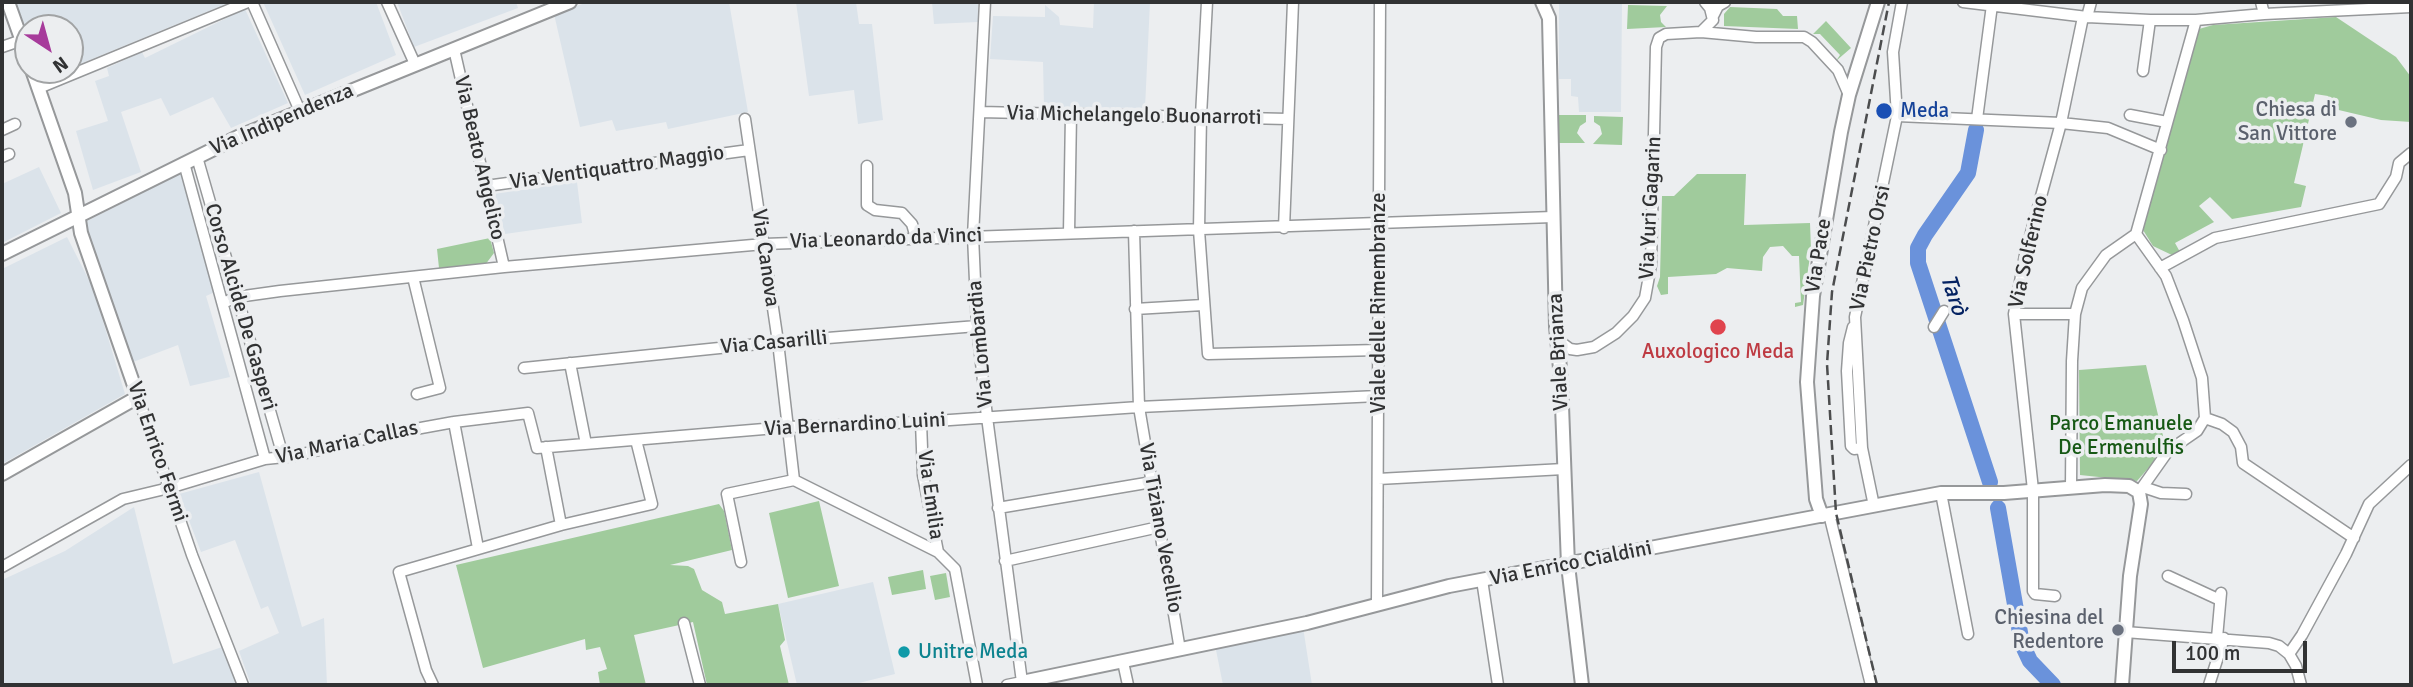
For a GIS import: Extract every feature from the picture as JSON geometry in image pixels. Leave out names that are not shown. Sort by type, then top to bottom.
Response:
[{"type":"street","points":[[39,88],[250,2],[300,111]]},
{"type":"street","points":[[387,2],[415,64]]},
{"type":"street","name":"Via Indipendenza","points":[[2,254],[191,160],[300,111],[570,2]]},
{"type":"street","name":"Via Lombardia","points":[[985,2],[973,236],[977,326],[1022,684]]},
{"type":"street","points":[[1207,2],[1199,230],[1208,354],[1379,350]]},
{"type":"street","points":[[1284,228],[1293,2]]},
{"type":"street","name":"Viale delle Rimembranze","points":[[1377,605],[1380,2]]},
{"type":"street","name":"Viale Brianza","points":[[1542,2],[1549,18]]},
{"type":"street","name":"Viale Brianza","points":[[1552,2],[1549,18],[1556,327],[1561,379],[1568,565],[1582,685]]},
{"type":"street","points":[[1705,2],[1713,16]]},
{"type":"street","points":[[1701,32],[1711,24],[1718,6],[1725,2]]},
{"type":"street","name":"Via Pace","points":[[1825,515],[1816,499],[1807,382],[1813,296],[1822,233],[1849,95],[1878,2]]},
{"type":"street","name":"Via Pietro Orsi","points":[[1874,506],[1858,449],[1856,317],[1897,116],[1893,52],[1902,2]]},
{"type":"street","points":[[1964,2],[2031,6],[2085,17],[2150,20],[2196,20],[2340,6],[2411,7]]},
{"type":"street","name":"Via Solferino","points":[[2055,596],[2035,594],[2033,591],[2033,491],[2014,314],[2025,255],[2091,2]]},
{"type":"street","points":[[2261,2],[2264,13]]},
{"type":"street","points":[[1977,119],[1992,5]]},
{"type":"street","points":[[2143,71],[2150,20]]},
{"type":"street","points":[[2071,487],[2075,314],[2082,288],[2106,256],[2136,234],[2196,20]]},
{"type":"street","points":[[1701,32],[1809,39],[1838,70],[1849,95]]},
{"type":"street","name":"Via Yuri Gagarin","points":[[1584,349],[1605,340],[1625,325],[1640,307],[1649,285],[1656,45],[1659,38],[1666,34],[1701,32]]},
{"type":"street","name":"Via Beato Angelico","points":[[454,49],[504,267]]},
{"type":"street","name":"Via Enrico Fermi","points":[[37,84],[75,193],[81,233],[169,488],[243,685]]},
{"type":"street","name":"Via Michelangelo Buonarroti","points":[[980,112],[1289,120]]},
{"type":"street","points":[[1069,233],[1071,114]]},
{"type":"street","points":[[2130,115],[2167,122]]},
{"type":"street","points":[[1897,116],[2061,123],[2108,128],[2161,150]]},
{"type":"street","name":"Via Canova","points":[[745,119],[778,342],[794,480]]},
{"type":"street","points":[[2,130],[15,124]]},
{"type":"street","name":"Via Ventiquattro Maggio","points":[[486,186],[749,150]]},
{"type":"street","points":[[2160,268],[2215,238],[2379,204],[2396,177],[2399,163],[2411,153]]},
{"type":"street","name":"Corso Alcide De Gasperi","points":[[191,160],[237,297],[283,456]]},
{"type":"street","name":"Corso Alcide De Gasperi","points":[[191,160],[222,303],[265,460]]},
{"type":"street","points":[[867,166],[867,205],[874,210],[902,213],[912,224],[916,238]]},
{"type":"street","name":"Via Leonardo da Vinci","points":[[222,303],[237,297],[504,267],[764,244],[1553,218]]},
{"type":"street","name":"Via Tiziano Vecellio","points":[[1134,231],[1139,407],[1180,650]]},
{"type":"street","points":[[2122,685],[2130,576],[2141,490],[2168,451],[2197,431],[2205,418],[2202,378],[2179,309],[2166,276],[2136,234]]},
{"type":"street","points":[[413,277],[440,388],[417,394]]},
{"type":"street","points":[[1135,309],[1203,305]]},
{"type":"street","points":[[1934,327],[1944,311]]},
{"type":"street","points":[[2014,314],[2075,314]]},
{"type":"street","name":"Via Casarilli","points":[[524,368],[778,342],[977,326]]},
{"type":"street","points":[[1556,327],[1562,343],[1577,350],[1584,349]]},
{"type":"street","points":[[1561,379],[1566,361],[1584,349]]},
{"type":"street","points":[[570,363],[586,444]]},
{"type":"street","name":"Via Bernardino Luini","points":[[546,447],[788,427],[1378,396]]},
{"type":"street","points":[[2,474],[138,397]]},
{"type":"street","name":"Via Maria Callas","points":[[2,567],[123,499],[283,456],[295,456],[377,436],[454,422],[528,413],[537,448],[546,447]]},
{"type":"street","points":[[2205,418],[2222,424],[2233,432],[2241,447],[2243,463],[2354,538]]},
{"type":"street","points":[[454,422],[478,548]]},
{"type":"street","name":"Via Emilia","points":[[921,422],[923,475],[938,552],[955,569],[977,685]]},
{"type":"street","points":[[433,685],[426,670],[399,572],[561,525],[652,504],[636,440]]},
{"type":"street","points":[[546,447],[561,525]]},
{"type":"street","points":[[2289,654],[2354,538],[2369,504],[2411,465]]},
{"type":"street","points":[[1378,479],[1564,469]]},
{"type":"street","points":[[741,562],[727,494],[794,480],[938,552]]},
{"type":"street","points":[[998,508],[1152,482]]},
{"type":"street","name":"Via Enrico Cialdini","points":[[1007,685],[1307,623],[1448,586],[1941,493],[2129,486],[2141,490]]},
{"type":"street","points":[[2141,490],[2186,494]]},
{"type":"street","points":[[1941,493],[1968,634]]},
{"type":"street","points":[[1825,515],[1871,685]]},
{"type":"street","points":[[1005,561],[1159,527]]},
{"type":"street","points":[[2168,576],[2221,596],[2220,638],[2209,685]]},
{"type":"street","points":[[1482,580],[1498,685]]},
{"type":"street","points":[[684,623],[700,685]]},
{"type":"street","points":[[2125,632],[2220,638],[2279,646],[2289,654],[2296,666],[2301,685]]},
{"type":"street","points":[[1123,662],[1128,685]]},
{"type":"shaded area","points":[[15,2],[231,2],[84,62],[84,14],[20,14]]},
{"type":"shaded area","points":[[263,2],[376,2],[396,55],[305,95]]},
{"type":"shaded area","points":[[397,2],[516,2],[518,8],[414,47]]},
{"type":"shaded area","points":[[588,2],[729,2],[748,112],[668,129],[666,122],[616,131],[612,120],[580,127],[554,14]]},
{"type":"shaded area","points":[[796,2],[856,2],[859,24],[872,24],[883,120],[858,124],[854,90],[809,96]]},
{"type":"shaded area","points":[[932,2],[978,2],[978,22],[934,24]]},
{"type":"shaded area","points":[[1094,2],[1150,2],[1145,108],[1044,107],[1043,62],[990,59],[993,16],[1045,17],[1045,5],[1059,17],[1060,25],[1093,28]]},
{"type":"shaded area","points":[[1559,2],[1622,2],[1621,112],[1579,112],[1578,97],[1571,96],[1571,79],[1559,79]]},
{"type":"shaded area","points":[[245,9],[288,103],[231,128],[213,97],[170,116],[161,98],[121,112],[141,172],[93,190],[76,131],[108,121],[95,81],[109,76],[107,68],[142,52],[145,58]]},
{"type":"shaded area","points":[[39,167],[61,213],[2,243],[2,184]]},
{"type":"shaded area","points":[[182,173],[215,292],[206,296],[230,377],[190,386],[178,345],[133,362],[85,222]]},
{"type":"shaded area","points":[[577,182],[582,223],[505,234],[494,194]]},
{"type":"shaded area","points":[[67,237],[93,288],[125,394],[2,464],[2,269]]},
{"type":"shaded area","points":[[259,472],[302,627],[324,618],[327,685],[251,685],[239,651],[279,633],[268,606],[261,609],[235,540],[201,552],[179,494]]},
{"type":"shaded area","points":[[134,507],[173,664],[222,647],[237,685],[2,685],[2,580],[65,551]]},
{"type":"shaded area","points":[[873,582],[895,674],[851,685],[797,685],[778,604]]},
{"type":"shaded area","points":[[1303,627],[1312,685],[1223,685],[1215,645]]},
{"type":"green space","points":[[1628,5],[1667,6],[1660,15],[1661,22],[1666,27],[1627,29]]},
{"type":"green space","points":[[1730,7],[1777,9],[1783,16],[1797,16],[1798,29],[1724,26],[1724,14]]},
{"type":"green space","points":[[2336,17],[2396,57],[2411,77],[2411,122],[2381,120],[2326,107],[2328,96],[2315,94],[2294,183],[2306,186],[2301,207],[2232,219],[2210,197],[2199,206],[2214,222],[2175,243],[2180,252],[2174,256],[2153,246],[2143,230],[2199,29],[2213,25]]},
{"type":"green space","points":[[1826,21],[1851,48],[1836,61],[1840,55],[1820,34],[1813,34]]},
{"type":"green space","points":[[1557,115],[1586,115],[1586,122],[1580,126],[1577,133],[1585,143],[1557,143]]},
{"type":"green space","points":[[1594,116],[1623,117],[1622,145],[1593,144],[1602,134],[1600,126],[1594,122]]},
{"type":"green space","points":[[1697,174],[1746,174],[1744,225],[1810,223],[1811,249],[1803,305],[1795,307],[1795,303],[1801,302],[1799,256],[1792,256],[1783,246],[1770,247],[1763,257],[1762,271],[1727,268],[1716,274],[1668,277],[1668,294],[1661,295],[1657,286],[1660,277],[1662,196],[1674,196]]},
{"type":"green space","points":[[490,238],[494,253],[485,265],[439,268],[437,249]]},
{"type":"green space","name":"Parco Emanuele De Ermenulfis","points":[[2146,365],[2166,448],[2137,481],[2080,475],[2079,370]]},
{"type":"green space","points":[[819,501],[839,586],[788,598],[769,513]]},
{"type":"green space","points":[[719,504],[724,511],[732,550],[670,565],[694,569],[702,590],[722,602],[725,614],[778,604],[785,640],[780,646],[789,685],[707,685],[693,622],[634,635],[646,685],[600,685],[598,672],[607,669],[600,647],[586,650],[585,639],[483,668],[456,565]]},
{"type":"green space","points":[[923,570],[926,589],[892,595],[888,577]]},
{"type":"green space","points":[[946,573],[950,597],[935,600],[930,576]]},
{"type":"waterway","name":"Tarò","points":[[1976,130],[1968,173],[1925,235],[1918,248],[1918,263],[1990,482]]},
{"type":"waterway","name":"Tarò","points":[[1998,508],[2022,644],[2030,661],[2053,685]]},
{"type":"railway","points":[[1877,685],[1836,513],[1827,364],[1832,292],[1889,2]]},
{"type":"place","name":"Meda","points":[[1884,111]]},
{"type":"place","name":"Chiesa di San Vittore","points":[[2351,122]]},
{"type":"place","name":"Auxologico Meda","points":[[1718,327]]},
{"type":"place","name":"Chiesina del Redentore","points":[[2118,630]]},
{"type":"place","name":"Unitre Meda","points":[[904,652]]}]
